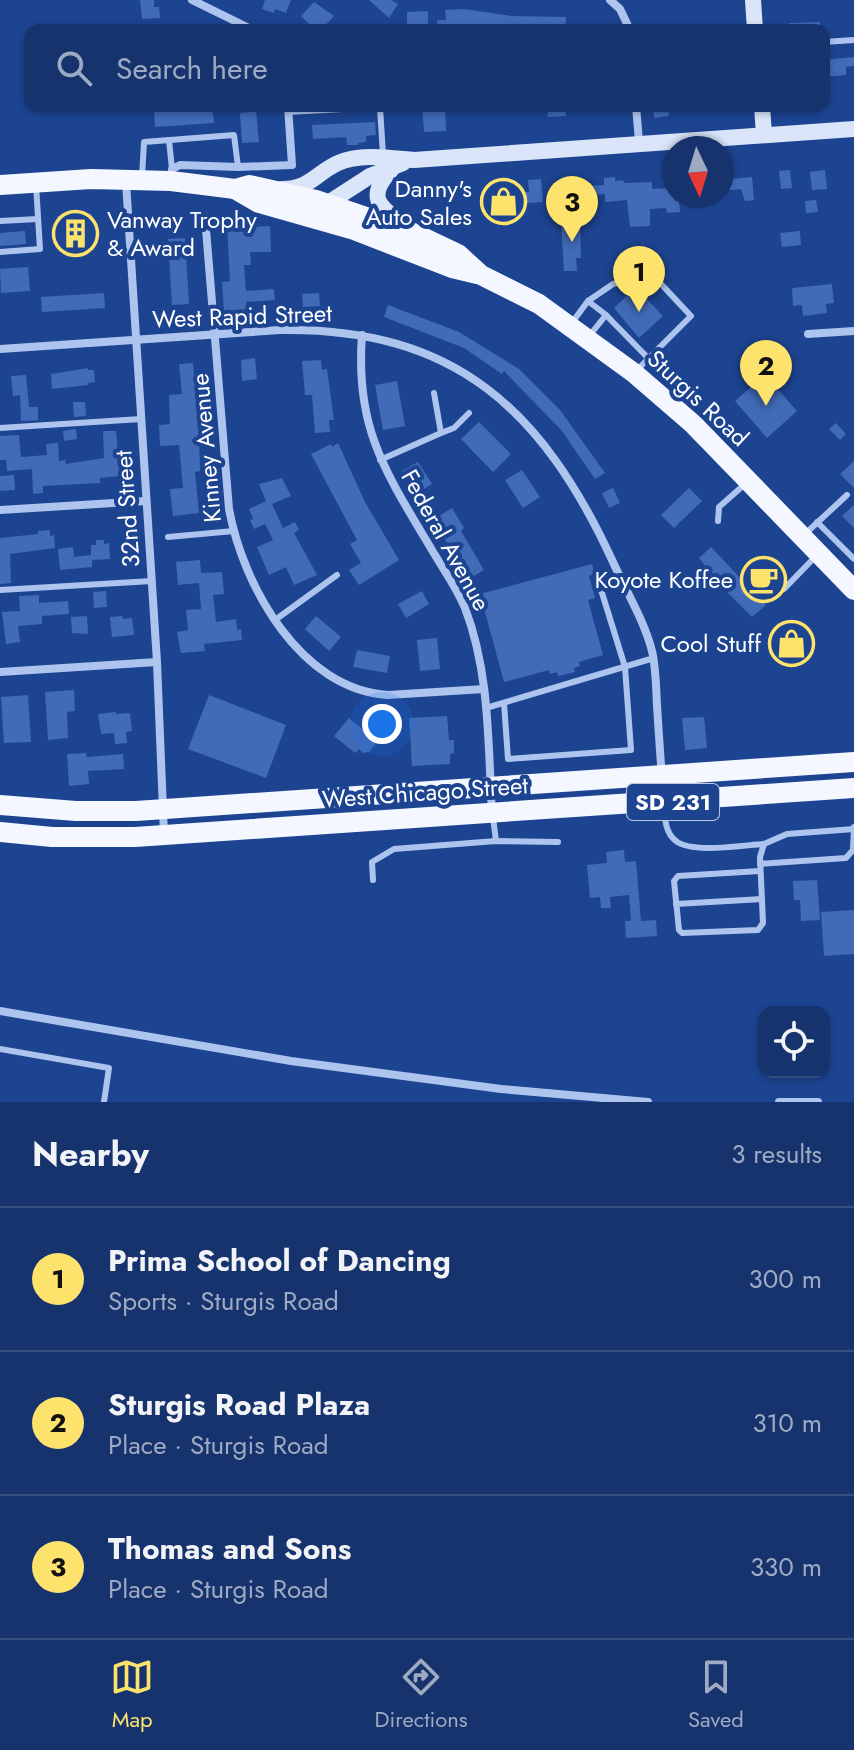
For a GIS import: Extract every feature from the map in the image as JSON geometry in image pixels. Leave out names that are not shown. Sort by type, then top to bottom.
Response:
[{"type":"main road","points":[[0,185],[172,175],[241,193]]},
{"type":"main road","name":"Sturgis Road","points":[[481,275],[458,254],[416,234],[268,189],[249,185],[241,193],[386,241],[452,268],[481,275],[539,304],[588,337],[640,365],[748,481],[819,554],[851,582]]},
{"type":"main road","name":"West Chicago Street","points":[[0,805],[76,811],[163,809],[854,762]]},
{"type":"main road","points":[[664,802],[678,785],[731,778],[771,768]]},
{"type":"main road","points":[[557,809],[588,799],[645,795],[655,790],[662,776]]},
{"type":"main road","points":[[492,814],[509,795],[564,790],[582,781]]},
{"type":"main road","points":[[385,821],[428,809],[481,804],[491,787]]},
{"type":"main road","name":"West Chicago Street","points":[[0,832],[52,837],[164,836],[854,788]]},
{"type":"main road","points":[[164,836],[172,822],[182,816],[231,814],[277,802]]},
{"type":"main road","points":[[52,837],[95,830],[143,828],[152,825],[163,809]]},
{"type":"street","points":[[192,0],[241,24]]},
{"type":"street","points":[[610,0],[620,9],[627,24]]},
{"type":"street","points":[[753,0],[755,24]]},
{"type":"street","points":[[172,175],[175,165],[187,164],[238,167],[292,165],[288,112]]},
{"type":"street","points":[[636,112],[639,142]]},
{"type":"street","points":[[762,112],[764,135]]},
{"type":"street","points":[[268,189],[305,186],[336,164],[353,159],[414,160],[854,129]]},
{"type":"street","points":[[340,226],[323,192],[329,181],[353,159]]},
{"type":"street","points":[[238,167],[241,193],[313,209],[327,205],[390,161]]},
{"type":"street","points":[[390,161],[379,184],[378,201],[388,213],[416,234]]},
{"type":"street","name":"32nd Street","points":[[134,179],[136,340],[157,662],[164,836]]},
{"type":"street","name":"Kinney Avenue","points":[[205,217],[227,489],[234,531],[253,587],[275,620],[322,669],[335,680],[358,691],[396,695],[484,689]]},
{"type":"street","name":"West Rapid Street","points":[[0,349],[303,329],[362,335],[413,350],[460,371],[496,396],[529,425],[558,461],[586,505],[654,658],[664,802]]},
{"type":"street","points":[[808,334],[854,331]]},
{"type":"street","name":"Federal Avenue","points":[[362,335],[364,397],[370,433],[380,460],[463,605],[475,638],[486,708],[492,814]]},
{"type":"street","points":[[0,510],[146,501]]},
{"type":"street","points":[[0,672],[157,662]]},
{"type":"street","points":[[0,1011],[291,1061],[501,1089],[648,1102]]},
{"type":"street","points":[[779,1102],[818,1102]]},
{"type":"lane","points":[[830,42],[854,40]]},
{"type":"lane","points":[[381,112],[390,161]]},
{"type":"lane","points":[[134,179],[144,142],[234,135],[238,167]]},
{"type":"lane","points":[[169,140],[172,175]]},
{"type":"lane","points":[[0,252],[10,248],[40,249],[36,182]]},
{"type":"lane","points":[[9,232],[4,221],[38,219]]},
{"type":"lane","points":[[571,325],[588,301],[613,284],[633,279],[661,284],[691,316],[640,365],[606,315],[588,301]]},
{"type":"lane","points":[[588,337],[606,315]]},
{"type":"lane","points":[[434,393],[441,433]]},
{"type":"lane","points":[[380,460],[454,428],[469,413]]},
{"type":"lane","points":[[0,428],[141,419]]},
{"type":"lane","points":[[718,521],[719,507],[748,481]]},
{"type":"lane","points":[[802,536],[847,495]]},
{"type":"lane","points":[[817,522],[854,559]]},
{"type":"lane","points":[[168,537],[234,531]]},
{"type":"lane","points":[[784,589],[819,554]]},
{"type":"lane","points":[[275,620],[337,575]]},
{"type":"lane","points":[[504,703],[508,759],[631,750],[625,667],[598,580]]},
{"type":"lane","points":[[0,590],[152,581]]},
{"type":"lane","points":[[486,708],[654,658]]},
{"type":"lane","points":[[664,802],[668,830],[675,841],[700,848],[764,844],[787,834],[854,828],[852,858],[760,867],[678,876],[674,881],[678,926],[682,933],[753,931],[763,923],[760,867],[764,844]]},
{"type":"lane","points":[[492,814],[496,841]]},
{"type":"lane","points":[[373,880],[372,862],[394,849],[496,841],[558,842]]},
{"type":"lane","points":[[676,904],[762,899]]},
{"type":"lane","points":[[0,1049],[109,1068],[104,1102]]},
{"type":"building","points":[[140,0],[154,0],[154,7],[159,7],[160,18],[142,19]]},
{"type":"building","points":[[265,0],[291,0],[286,13],[275,9],[274,13],[262,9]]},
{"type":"building","points":[[369,0],[391,0],[398,4],[389,18]]},
{"type":"building","points":[[314,2],[334,16],[327,24],[309,24],[301,16]]},
{"type":"building","points":[[445,10],[566,17],[565,24],[437,24],[437,20],[446,20]]},
{"type":"building","points":[[428,11],[428,24],[407,24],[407,12]]},
{"type":"building","points":[[820,22],[820,24],[789,24]]},
{"type":"building","points":[[854,57],[854,66],[846,67],[846,75],[830,76],[830,59]]},
{"type":"building","points":[[154,112],[213,112],[214,123],[155,127]]},
{"type":"building","points":[[256,112],[259,142],[242,143],[240,113]]},
{"type":"building","points":[[422,112],[445,112],[446,131],[424,132]]},
{"type":"building","points":[[548,112],[566,112],[566,116],[548,117]]},
{"type":"building","points":[[654,112],[669,112],[669,116],[654,118]]},
{"type":"building","points":[[375,122],[376,135],[366,136],[366,142],[358,145],[347,145],[346,137],[313,139],[312,125]]},
{"type":"building","points":[[790,170],[792,188],[781,189],[779,171]]},
{"type":"building","points":[[825,170],[827,189],[812,190],[810,172]]},
{"type":"building","points":[[615,177],[615,181],[623,180],[624,183],[652,182],[652,189],[662,189],[662,208],[666,208],[650,209],[650,226],[630,227],[627,200],[605,202],[605,194],[574,197],[575,226],[580,226],[581,258],[576,258],[577,271],[564,271],[559,187],[604,185],[604,178]]},
{"type":"building","points":[[752,177],[754,200],[745,201],[741,189],[734,190],[734,179]]},
{"type":"building","points":[[541,179],[543,202],[514,204],[514,209],[493,210],[492,194],[529,192],[528,180]]},
{"type":"building","points":[[816,200],[818,212],[806,213],[805,201]]},
{"type":"building","points":[[666,208],[680,208],[680,212],[667,213]]},
{"type":"building","name":"Vanway Trophy & Award","points":[[92,214],[94,250],[59,252],[57,216]]},
{"type":"building","points":[[248,223],[248,227],[270,226],[271,252],[250,252],[251,265],[244,265],[246,291],[274,289],[275,300],[246,302],[247,310],[224,311],[222,282],[230,281],[227,225]]},
{"type":"building","points":[[25,231],[26,244],[0,246],[0,233]]},
{"type":"building","points":[[800,231],[801,245],[782,247],[780,233]]},
{"type":"building","points":[[185,238],[189,304],[172,305],[168,239]]},
{"type":"building","points":[[28,267],[30,291],[1,293],[0,269]]},
{"type":"building","points":[[832,284],[834,303],[826,304],[827,313],[803,316],[802,305],[793,306],[792,288]]},
{"type":"building","points":[[632,291],[641,301],[645,297],[663,316],[639,338],[614,308]]},
{"type":"building","points":[[104,293],[105,308],[42,312],[41,297]]},
{"type":"building","points":[[319,293],[320,306],[303,307],[302,294]]},
{"type":"building","points":[[388,305],[459,332],[519,369],[560,410],[605,473],[595,479],[562,431],[504,371],[502,374],[464,348],[384,317]]},
{"type":"building","points":[[255,358],[257,379],[242,381],[241,360]]},
{"type":"building","points":[[321,360],[322,370],[327,369],[334,420],[329,420],[330,432],[315,433],[312,395],[305,395],[302,361]]},
{"type":"building","points":[[193,363],[199,439],[200,471],[195,472],[199,513],[173,516],[170,489],[183,488],[179,445],[160,446],[159,425],[170,424],[169,395],[182,394],[179,364]]},
{"type":"building","points":[[88,368],[94,370],[95,382],[52,389],[51,374]]},
{"type":"building","points":[[26,375],[29,407],[38,407],[38,420],[21,421],[20,395],[13,396],[11,376]]},
{"type":"building","points":[[765,375],[797,411],[767,438],[735,401]]},
{"type":"building","points":[[397,381],[405,426],[383,430],[375,385]]},
{"type":"building","points":[[73,402],[85,402],[86,416],[74,417]]},
{"type":"building","points":[[479,422],[511,454],[493,472],[461,439]]},
{"type":"building","points":[[836,423],[846,434],[840,440],[829,429]]},
{"type":"building","points":[[76,429],[77,439],[64,441],[63,431]]},
{"type":"building","points":[[103,431],[116,431],[120,476],[100,478],[100,483],[43,486],[43,493],[33,494],[32,469],[7,471],[6,460],[0,460],[0,436],[19,435],[21,457],[47,455],[46,444],[58,443],[59,461],[65,460],[66,464],[104,458]]},
{"type":"building","points":[[338,443],[365,502],[399,560],[359,585],[349,570],[361,563],[350,544],[357,540],[311,454]]},
{"type":"building","points":[[854,461],[854,488],[840,474]]},
{"type":"building","points":[[418,462],[432,484],[416,494],[402,471]]},
{"type":"building","points":[[522,470],[540,497],[523,508],[505,480]]},
{"type":"building","points":[[14,475],[15,490],[0,491],[0,476]]},
{"type":"building","points":[[282,478],[291,496],[272,504],[283,528],[295,522],[299,530],[294,533],[317,575],[294,585],[286,567],[269,575],[257,547],[273,540],[265,524],[254,529],[250,520],[253,519],[249,509],[266,501],[259,484]]},
{"type":"building","points":[[613,488],[620,503],[609,508],[602,493]]},
{"type":"building","points":[[689,488],[702,501],[674,528],[661,515]]},
{"type":"building","points":[[854,505],[854,528],[842,516]]},
{"type":"building","points":[[452,508],[464,528],[461,531],[484,570],[469,579],[433,520]]},
{"type":"building","points":[[50,530],[50,536],[54,535],[55,548],[10,554],[11,583],[0,584],[0,538]]},
{"type":"building","points":[[96,540],[109,543],[110,559],[92,560],[92,567],[60,570],[58,549],[73,547],[74,557],[91,555],[91,545],[96,545]]},
{"type":"building","points":[[711,547],[766,605],[752,617],[699,558]]},
{"type":"building","points":[[200,560],[201,573],[222,572],[224,594],[213,595],[216,622],[236,619],[242,640],[204,644],[205,651],[181,653],[177,632],[188,630],[186,610],[201,609],[199,583],[178,585],[176,562]]},
{"type":"building","points":[[592,564],[595,574],[589,576],[595,598],[588,600],[603,655],[579,662],[580,666],[574,668],[575,672],[558,676],[557,672],[550,674],[549,670],[504,682],[480,594]]},
{"type":"building","points":[[106,591],[107,607],[94,608],[93,592]]},
{"type":"building","points":[[422,591],[429,604],[406,618],[398,604]]},
{"type":"building","points":[[39,595],[39,603],[68,601],[69,614],[42,616],[42,624],[18,626],[20,642],[6,644],[2,612],[20,611],[19,596]]},
{"type":"building","points":[[87,616],[88,634],[72,633],[71,617]]},
{"type":"building","points":[[122,616],[123,619],[132,618],[134,635],[112,637],[110,617]]},
{"type":"building","points":[[316,616],[341,637],[329,651],[305,629]]},
{"type":"building","name":"Cool Stuff","points":[[796,630],[805,640],[787,656],[778,647]]},
{"type":"building","points":[[437,638],[440,669],[420,671],[417,640]]},
{"type":"building","points":[[357,650],[390,656],[387,673],[353,667]]},
{"type":"building","points":[[74,690],[75,711],[67,712],[68,738],[48,740],[45,692]]},
{"type":"building","points":[[28,695],[31,742],[4,743],[1,697]]},
{"type":"building","points":[[209,695],[286,725],[266,778],[188,749]]},
{"type":"building","points":[[130,713],[132,731],[126,732],[127,743],[115,744],[114,733],[101,734],[98,714]]},
{"type":"building","points":[[447,716],[449,740],[454,740],[450,764],[412,766],[409,718]]},
{"type":"building","points":[[704,717],[707,748],[685,750],[682,718]]},
{"type":"building","points":[[349,718],[373,738],[375,745],[369,752],[363,753],[359,749],[355,753],[334,736]]},
{"type":"building","points":[[86,753],[87,757],[123,754],[124,769],[88,771],[89,784],[69,786],[67,754]]},
{"type":"building","points":[[624,850],[625,862],[636,861],[641,921],[656,920],[657,936],[626,938],[625,921],[631,921],[629,895],[610,897],[611,908],[601,908],[600,897],[590,898],[587,865],[607,863],[606,852]]},
{"type":"building","points":[[817,880],[820,920],[801,921],[800,900],[794,900],[793,881]]},
{"type":"building","points":[[854,910],[854,954],[824,956],[821,912]]},
{"type":"place","name":"Danny's Auto Sales","points":[[503,202]]},
{"type":"place","name":"Vanway Trophy & Award","points":[[76,233]]},
{"type":"place","name":"Thomas and Sons","points":[[572,242]]},
{"type":"place","name":"Prima School of Dancing","points":[[639,312]]},
{"type":"place","name":"Sturgis Road Plaza","points":[[766,406]]},
{"type":"place","name":"Koyote Koffee","points":[[764,579]]},
{"type":"place","name":"Cool Stuff","points":[[792,643]]}]
